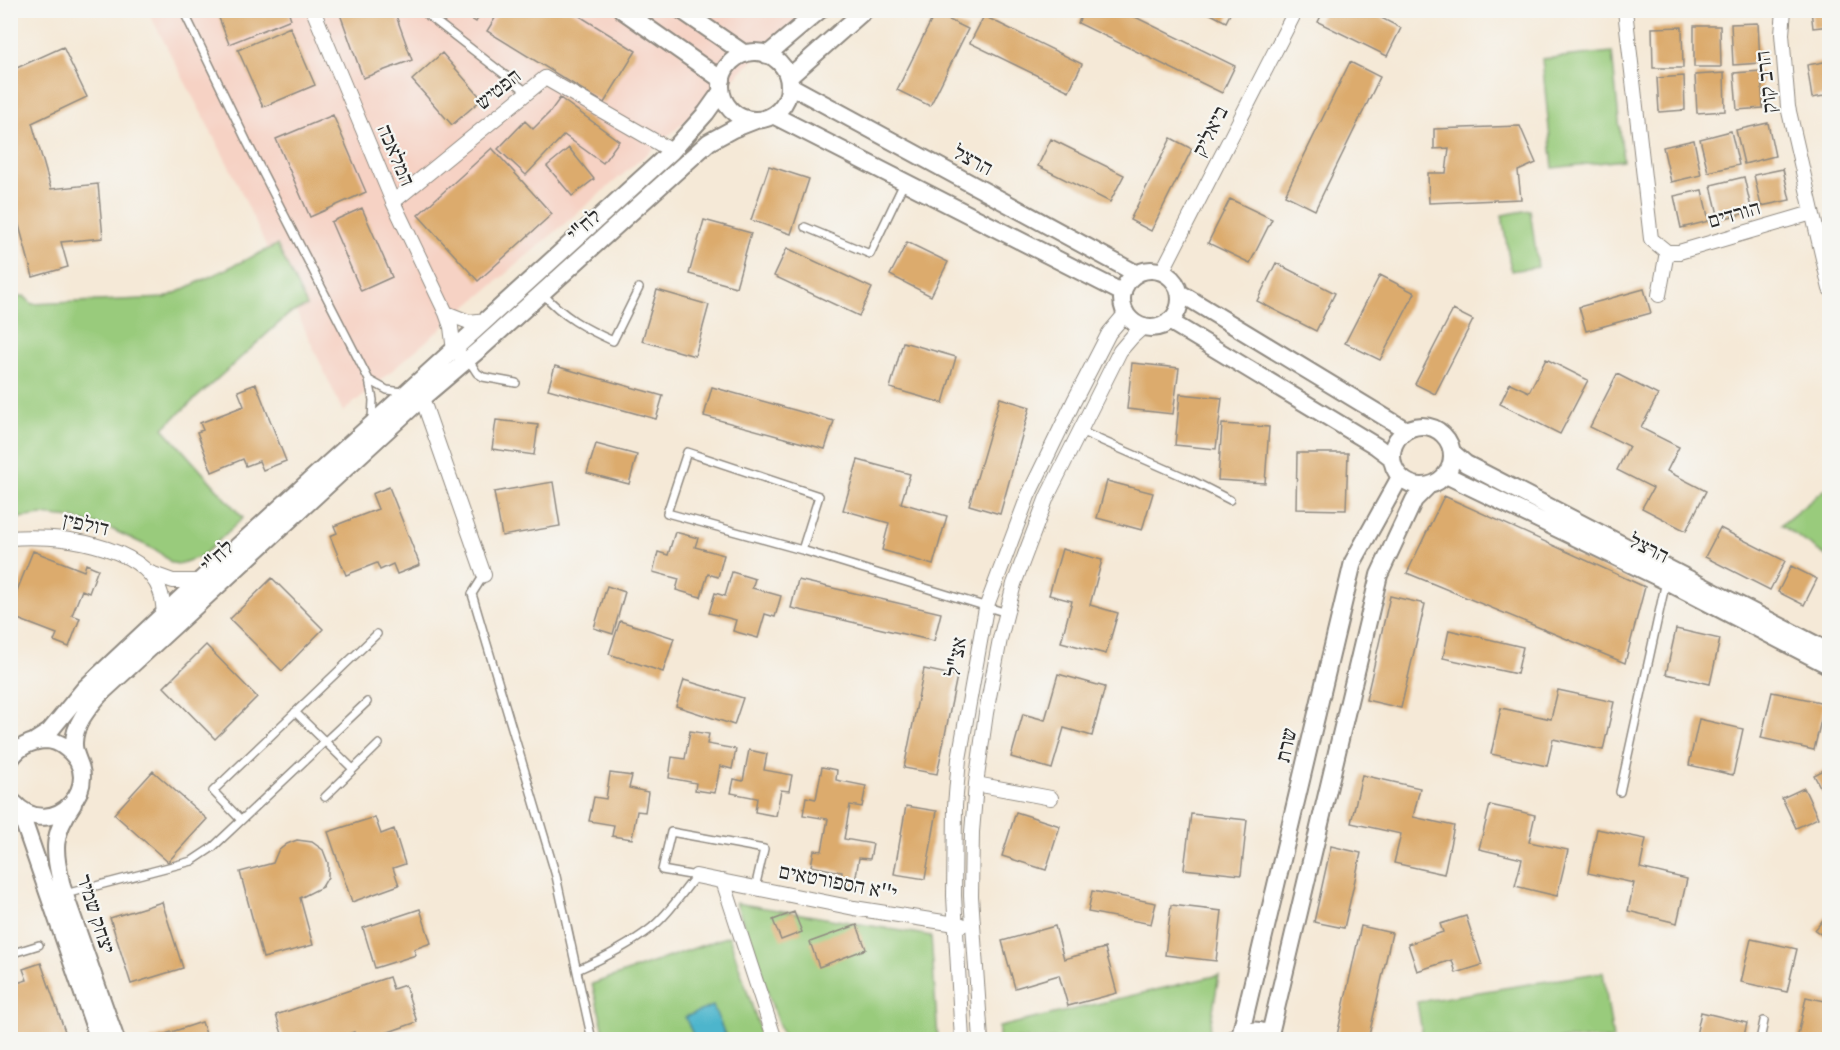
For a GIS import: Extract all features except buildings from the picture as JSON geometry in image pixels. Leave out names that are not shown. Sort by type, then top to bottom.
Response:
[{"type":"street","name":"המלאכה","points":[[313,10],[393,202],[447,313],[461,355]]},
{"type":"street","points":[[622,10],[721,86],[729,108],[736,115],[756,120],[773,115],[782,106],[787,96],[788,82],[784,68],[777,60],[756,52],[736,58],[728,65],[721,86]]},
{"type":"street","points":[[681,10],[745,54]]},
{"type":"street","points":[[767,55],[820,10]]},
{"type":"street","points":[[788,82],[864,10]]},
{"type":"street","name":"ביאליק","points":[[1162,272],[1296,10]]},
{"type":"street","points":[[1625,10],[1652,240],[1667,252],[1659,295]]},
{"type":"street","name":"הרב קוק","points":[[1784,10],[1782,34],[1788,107],[1830,289]]},
{"type":"street","name":"הפטיש","points":[[393,202],[545,78],[672,151]]},
{"type":"street","name":"הרצל","points":[[788,82],[1137,274]]},
{"type":"street","name":"לח\"י","points":[[461,355],[487,320],[672,151],[706,113],[721,86]]},
{"type":"street","points":[[773,115],[1123,293]]},
{"type":"street","name":"לח\"י","points":[[73,804],[82,779],[74,745],[75,734],[82,717],[99,695],[415,395],[461,355],[542,293],[710,142],[733,129],[756,120]]},
{"type":"street","name":"הורדים","points":[[1667,252],[1679,252],[1812,213]]},
{"type":"street","points":[[1154,270],[1162,272],[1174,280],[1180,293],[1178,309],[1169,321],[1157,327],[1144,326],[1131,319],[1126,313],[1123,293],[1128,282],[1137,274],[1154,270]]},
{"type":"street","points":[[1180,293],[1406,430]]},
{"type":"street","points":[[447,313],[469,322],[487,320]]},
{"type":"street","name":"אצ\"ל","points":[[962,1040],[954,896],[955,806],[959,759],[986,608],[1028,496],[1109,333],[1126,313]]},
{"type":"street","points":[[1169,321],[1376,446],[1392,458]]},
{"type":"street","name":"אצ\"ל","points":[[981,1040],[971,896],[972,832],[986,713],[1000,639],[1014,584],[1047,497],[1120,351],[1144,326]]},
{"type":"street","points":[[415,395],[484,575]]},
{"type":"street","name":"לח\"י","points":[[19,750],[49,732],[85,688],[164,614],[370,427],[415,395]]},
{"type":"street","points":[[1237,1036],[1251,1030],[1261,1030],[1273,1037],[1379,575],[1414,500],[1428,486],[1441,480],[1452,460],[1452,452],[1445,436],[1431,427],[1414,427],[1406,430],[1395,442],[1392,458],[1394,468],[1408,483],[1428,486]]},
{"type":"street","name":"הרצל","points":[[1452,452],[1466,464],[1830,652]]},
{"type":"street","name":"הרצל","points":[[1446,474],[1666,581],[1830,666]]},
{"type":"street","name":"שרת","points":[[1237,1036],[1353,562],[1400,477]]},
{"type":"street","name":"דולפין","points":[[10,538],[50,537],[99,545],[119,554],[146,572]]},
{"type":"street","points":[[146,572],[173,581],[200,581]]},
{"type":"street","points":[[146,572],[160,590],[164,614]]},
{"type":"street","points":[[19,750],[48,740],[61,744],[72,752],[79,763]]},
{"type":"street","points":[[976,784],[1051,798]]},
{"type":"street","points":[[13,801],[26,813],[39,816],[52,816],[73,804]]},
{"type":"street","name":"יצחק שמיר","points":[[13,801],[24,823],[99,1040]]},
{"type":"street","name":"יצחק שמיר","points":[[73,804],[60,825],[56,842],[56,862],[64,894],[116,1040]]},
{"type":"street","name":"י''א הספורטאים","points":[[696,876],[854,908],[973,926]]},
{"type":"street","points":[[723,881],[775,1040]]},
{"type":"lane","points":[[183,10],[247,142],[369,380],[373,400],[370,427]]},
{"type":"lane","points":[[425,13],[527,92]]},
{"type":"lane","points":[[805,227],[870,255],[905,182]]},
{"type":"lane","points":[[542,293],[557,310],[570,320],[586,330],[614,341],[639,288]]},
{"type":"lane","points":[[461,355],[483,377],[516,383]]},
{"type":"lane","points":[[369,380],[387,390],[415,395]]},
{"type":"lane","points":[[1079,431],[1190,479],[1230,500]]},
{"type":"lane","points":[[802,550],[819,496],[687,452],[667,513],[802,550],[1007,613]]},
{"type":"lane","points":[[484,575],[472,594],[556,876],[592,1040]]},
{"type":"lane","points":[[1620,792],[1666,581]]},
{"type":"lane","points":[[242,820],[213,791],[377,634]]},
{"type":"lane","points":[[64,894],[192,861],[213,847],[367,702]]},
{"type":"lane","points":[[295,712],[353,769]]},
{"type":"lane","points":[[325,797],[379,744]]},
{"type":"lane","points":[[577,970],[604,958],[649,930],[696,876],[662,870],[671,832],[764,849],[755,888]]},
{"type":"lane","points":[[10,954],[39,945]]},
{"type":"lane","points":[[1760,1040],[1764,1021]]},
{"type":"shaded area","points":[[148,11],[807,11],[701,108],[343,412],[231,170]]},
{"type":"green space","points":[[1612,52],[1623,160],[1553,168],[1542,59]]},
{"type":"green space","points":[[1530,210],[1538,267],[1511,271],[1502,215]]},
{"type":"green space","points":[[277,245],[307,306],[289,314],[163,428],[243,518],[202,556],[179,564],[172,563],[156,550],[111,529],[72,518],[42,515],[11,519],[11,298],[24,296],[32,304],[165,298]]},
{"type":"green space","points":[[1829,486],[1829,558],[1781,525]]},
{"type":"green space","points":[[736,903],[931,936],[938,1039],[784,1039]]},
{"type":"green space","points":[[729,936],[763,1039],[606,1039],[592,984]]},
{"type":"green space","points":[[1603,972],[1613,1039],[1423,1039],[1417,1002]]},
{"type":"green space","points":[[1219,975],[1208,1039],[999,1039],[999,1027]]},
{"type":"water","points":[[713,1006],[727,1039],[695,1039],[685,1017]]}]
